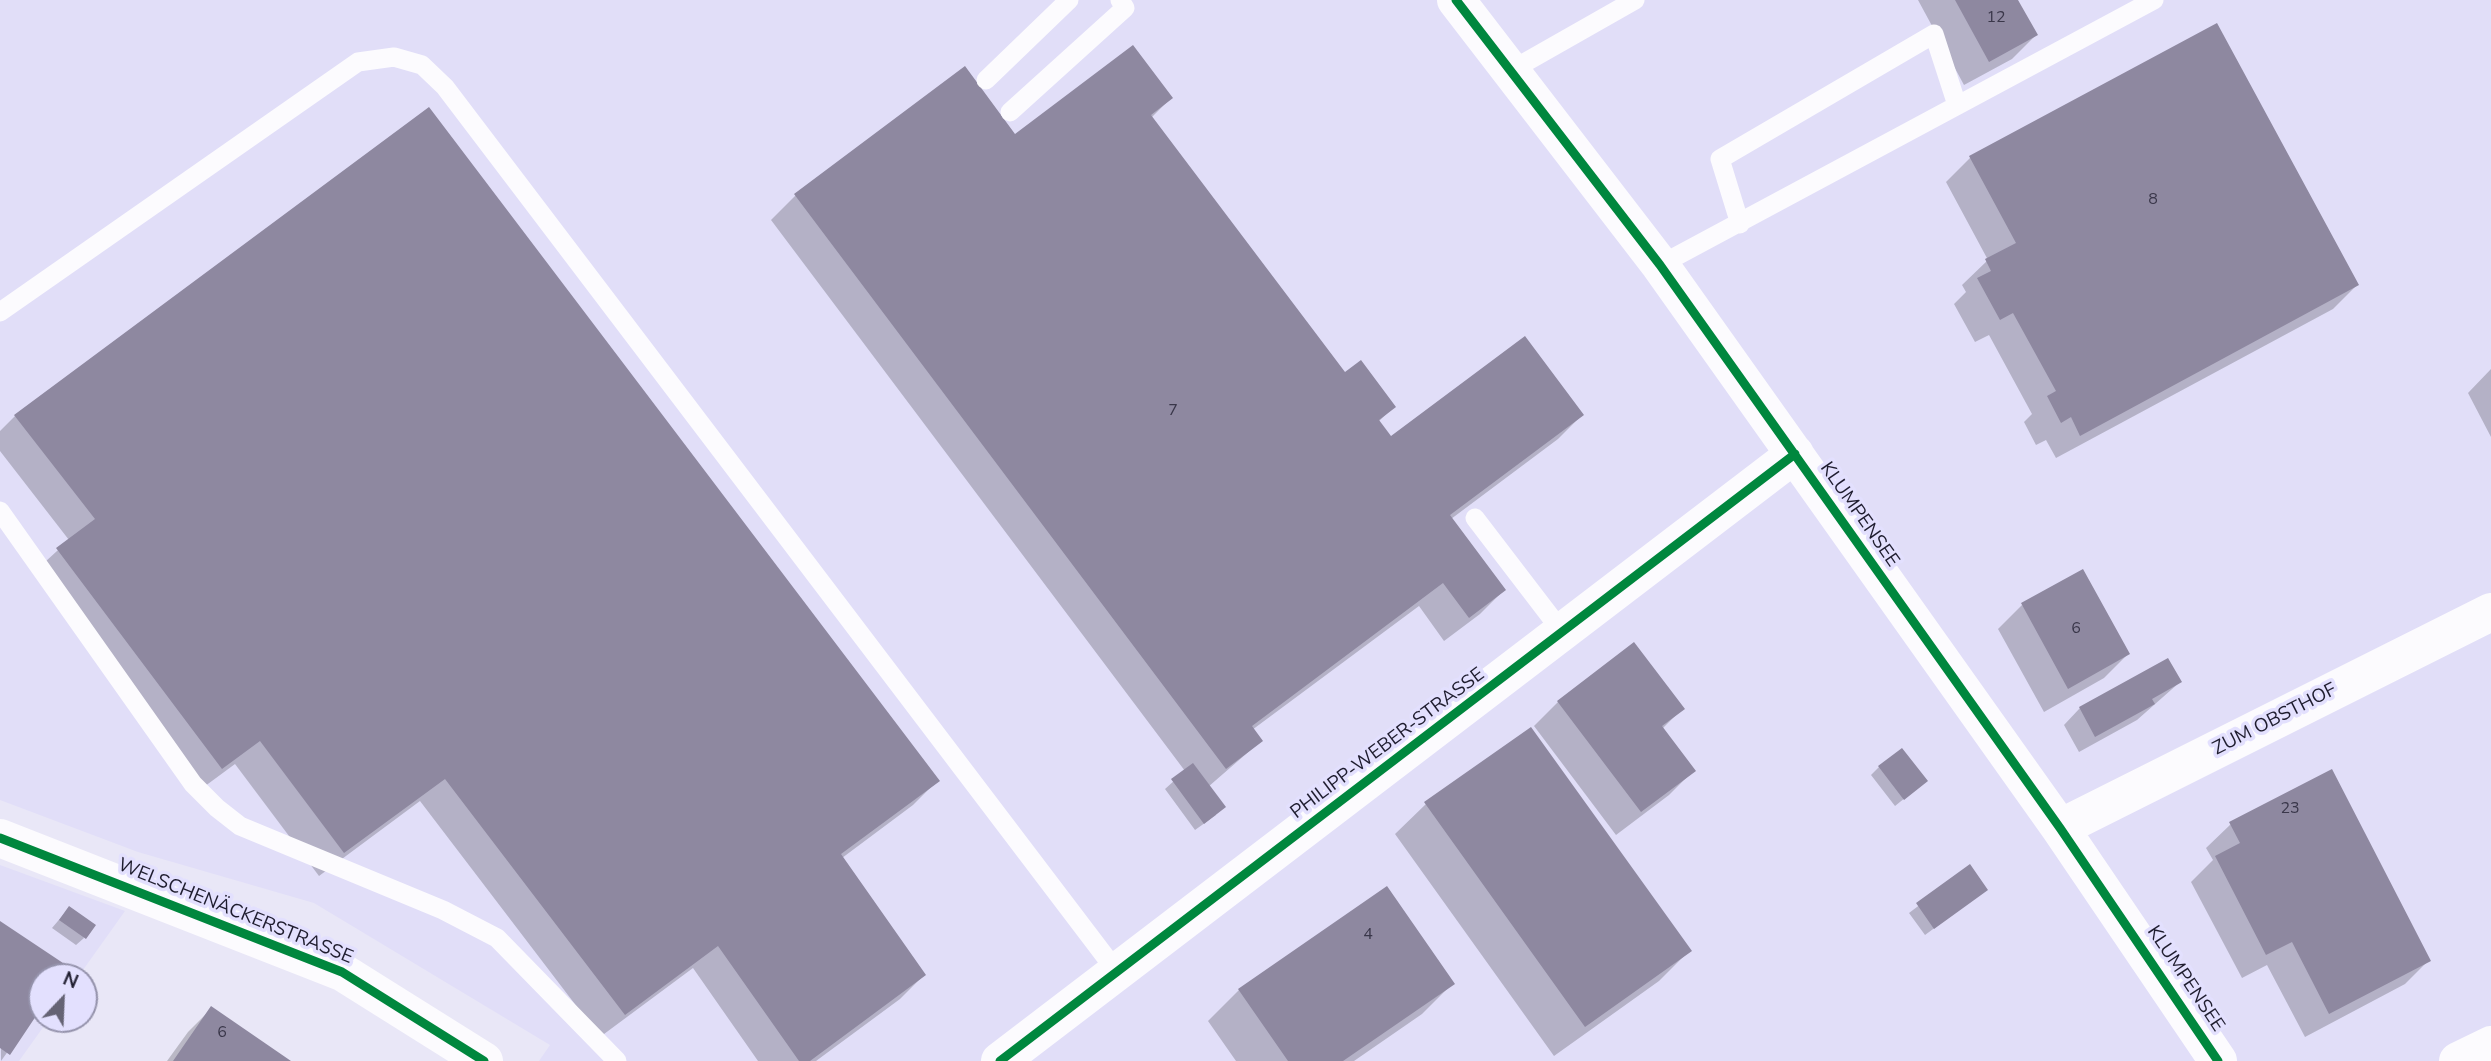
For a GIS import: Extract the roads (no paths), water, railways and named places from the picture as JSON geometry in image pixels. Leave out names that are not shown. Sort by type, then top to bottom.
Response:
[{"type":"street","name":"KLUMPENSEE","points":[[1456,0],[1660,265],[2060,828],[2218,1061]]},
{"type":"street","name":"PHILIPP-WEBER-STRASSE","points":[[1000,1061],[1795,454]]},
{"type":"street","name":"ZUM OBSTHOF","points":[[2060,828],[2491,612]]},
{"type":"street","name":"WELSCHENÄCKERSTRASSE","points":[[0,838],[342,972],[484,1061]]},
{"type":"street","points":[[2458,1061],[2491,1045]]},
{"type":"lane","points":[[986,80],[1069,0]]},
{"type":"lane","points":[[1010,112],[1125,8],[1119,0]]},
{"type":"lane","points":[[1510,71],[1635,0]]},
{"type":"lane","points":[[1660,265],[2154,0]]},
{"type":"lane","points":[[1740,223],[1720,159],[1934,34],[1957,106]]},
{"type":"lane","points":[[0,312],[358,62],[394,57],[422,65],[444,87],[1117,972]]},
{"type":"lane","points":[[0,511],[193,784],[217,808],[240,826],[443,910],[497,938],[617,1061]]},
{"type":"lane","points":[[1475,518],[1563,633]]}]
